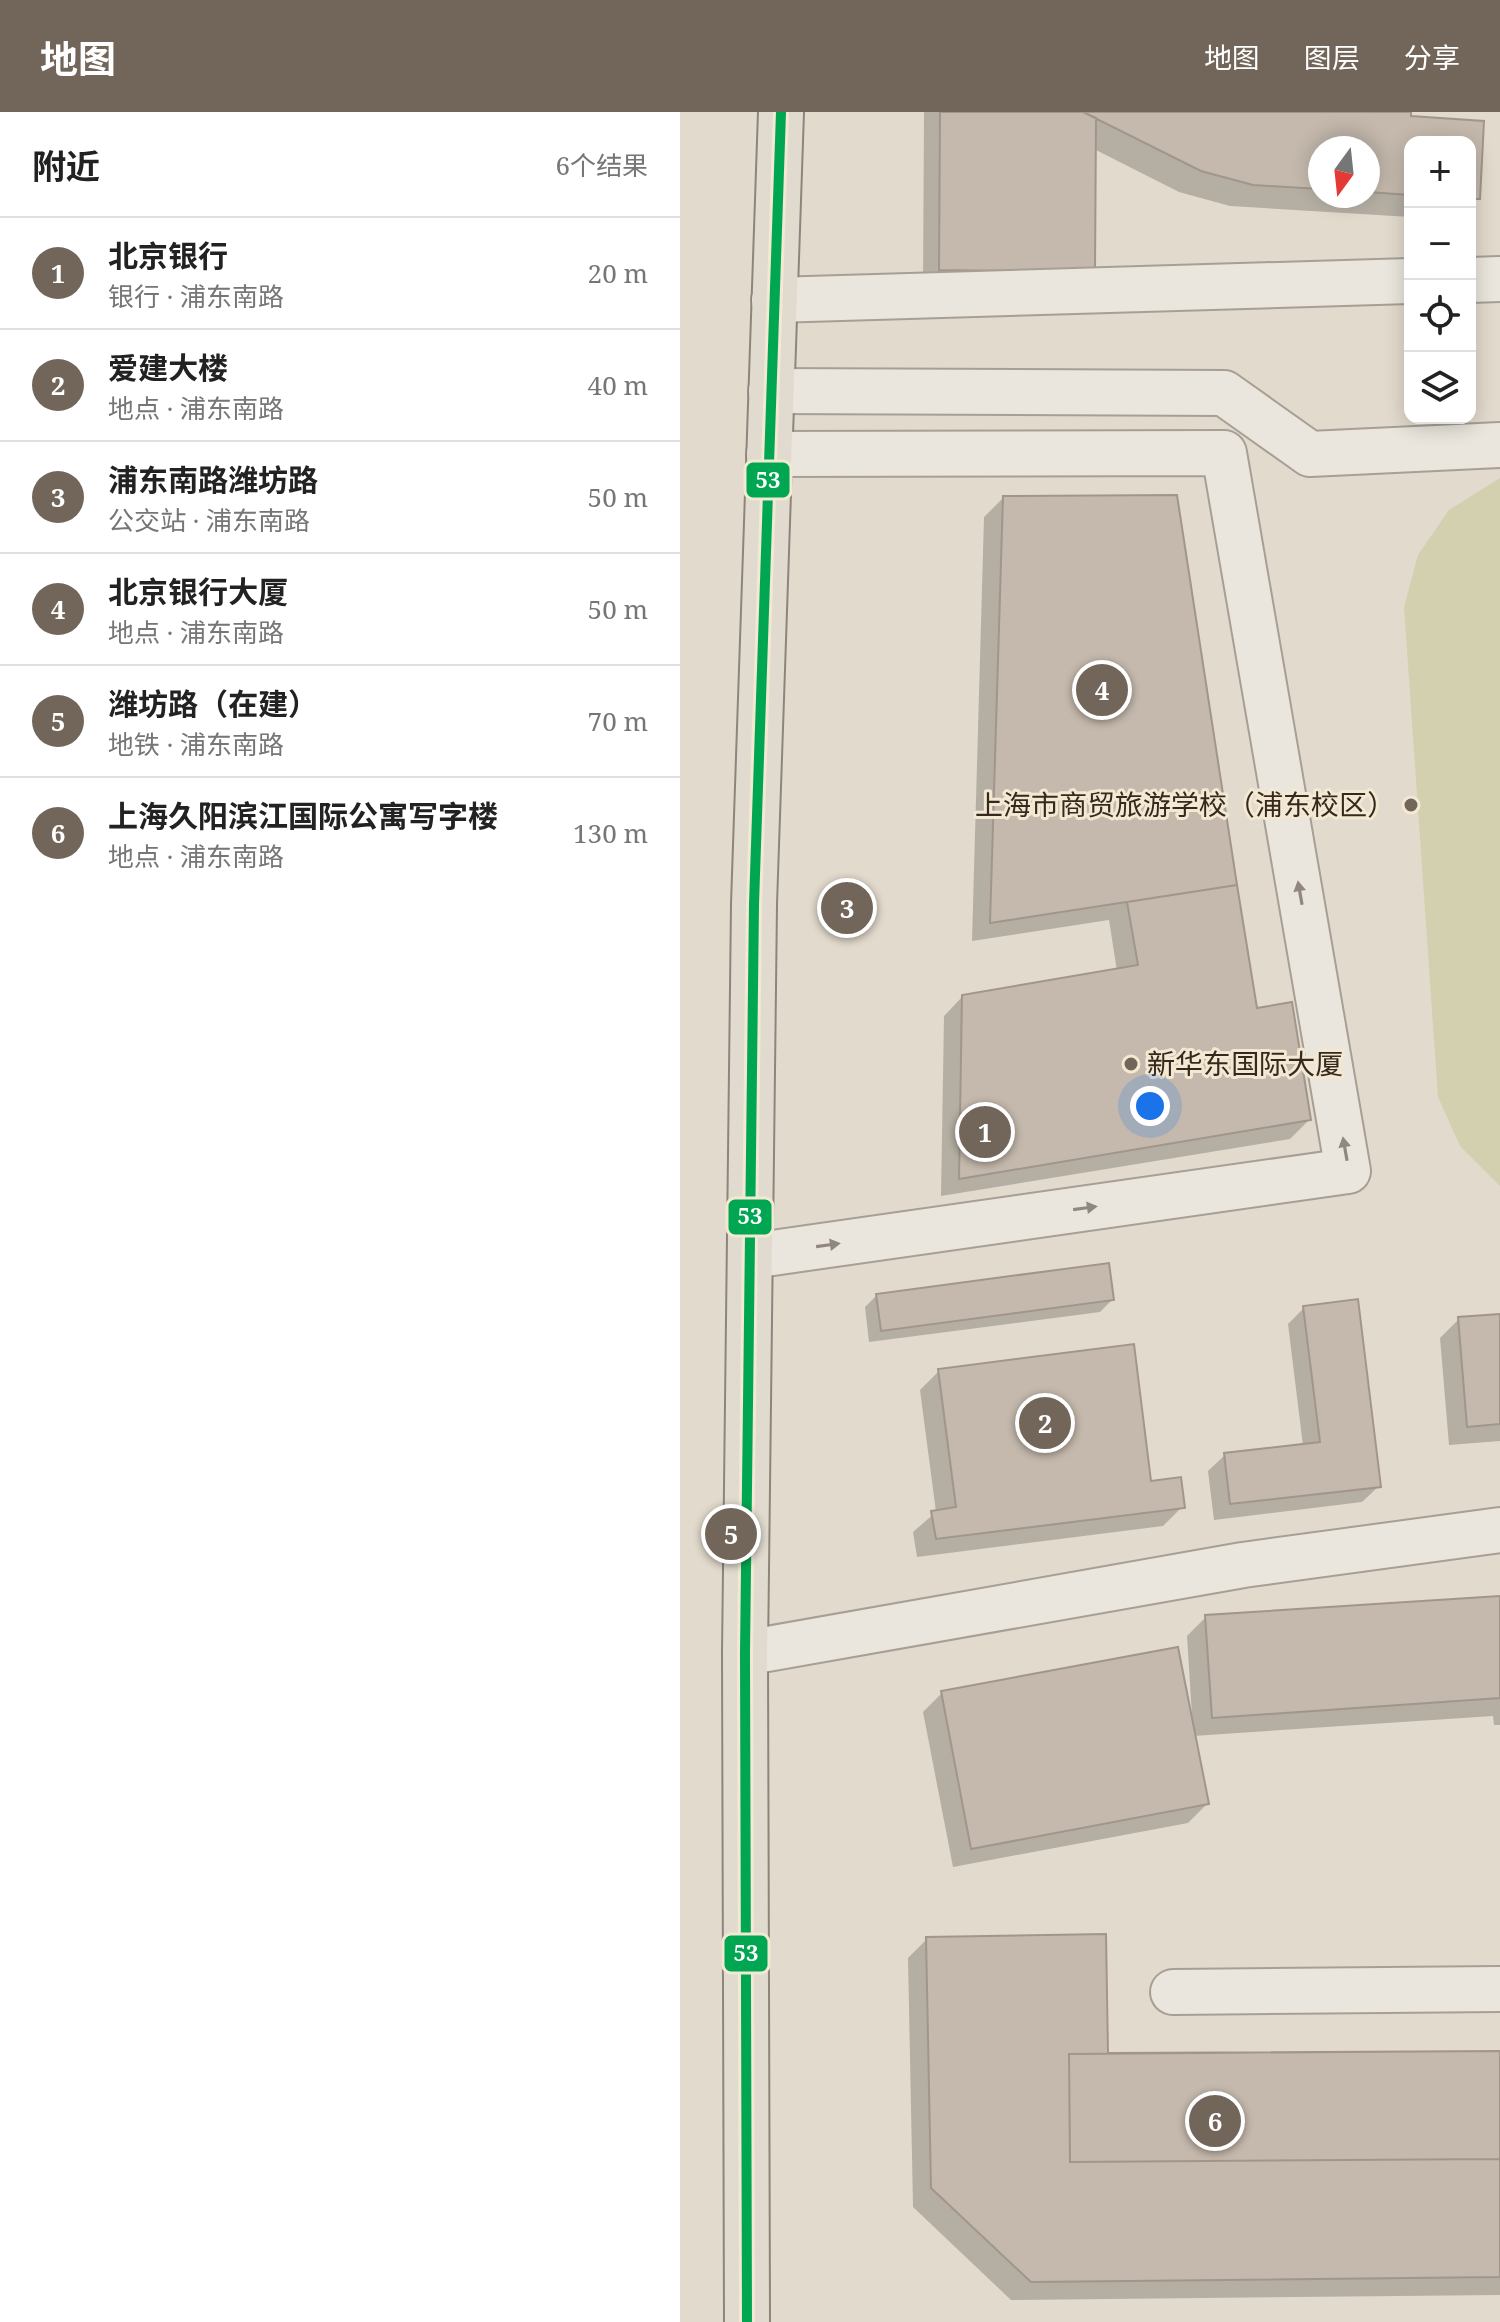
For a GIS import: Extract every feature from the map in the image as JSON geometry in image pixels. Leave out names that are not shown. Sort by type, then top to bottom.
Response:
[{"type":"main road","points":[[747,2322],[745,1653],[754,904],[781,112]]},
{"type":"lane","points":[[1476,280],[1500,279]]},
{"type":"lane","points":[[774,300],[1404,281]]},
{"type":"lane","points":[[771,391],[1224,393],[1310,454],[1500,445]]},
{"type":"lane","points":[[751,1256],[1348,1171],[1224,453],[769,454]]},
{"type":"lane","points":[[745,1653],[1243,1565],[1500,1530]]},
{"type":"lane","points":[[1173,1992],[1500,1989]]},
{"type":"shaded area","points":[[1500,478],[1500,1186],[1460,1146],[1438,1097],[1404,607],[1418,555],[1449,510]]},
{"type":"building","points":[[940,112],[1083,112],[1096,118],[1095,272],[939,270]]},
{"type":"building","points":[[1083,112],[1411,112],[1411,116],[1484,121],[1480,199],[1476,199],[1476,136],[1404,136],[1404,195],[1380,193],[1380,136],[1308,136],[1308,188],[1253,185],[1201,171]]},
{"type":"building","points":[[1177,495],[1237,885],[990,923],[1003,496]]},
{"type":"building","name":"新华东国际大厦","points":[[1237,885],[1257,1008],[1292,1002],[1311,1120],[959,1179],[962,995],[1138,965],[1127,902]]},
{"type":"building","points":[[1109,1263],[1114,1300],[881,1331],[876,1294]]},
{"type":"building","points":[[1358,1299],[1381,1487],[1230,1504],[1224,1453],[1320,1442],[1303,1306]]},
{"type":"building","points":[[1500,1314],[1500,1424],[1467,1427],[1458,1317]]},
{"type":"building","points":[[1134,1344],[1151,1481],[1181,1477],[1185,1508],[936,1539],[931,1511],[956,1507],[938,1369]]},
{"type":"building","points":[[1500,1596],[1500,1698],[1212,1718],[1205,1615]]},
{"type":"building","points":[[1178,1647],[1209,1804],[971,1849],[941,1691]]},
{"type":"building","points":[[1106,1934],[1108,2053],[1500,2051],[1500,2277],[1031,2282],[931,2188],[926,1937]]},
{"type":"building","points":[[1500,2051],[1500,2159],[1070,2162],[1069,2054]]},
{"type":"transit line","name":"53","points":[[747,2322],[745,1653],[754,904],[781,112]]},
{"type":"place","name":"北京银行大厦","points":[[1102,690]]},
{"type":"place","name":"上海市商贸旅游学校（浦东校区）","points":[[1411,805]]},
{"type":"place","name":"浦东南路潍坊路","points":[[847,908]]},
{"type":"place","name":"新华东国际大厦","points":[[1131,1064]]},
{"type":"place","name":"北京银行","points":[[985,1132]]},
{"type":"place","name":"爱建大楼","points":[[1045,1423]]},
{"type":"place","name":"潍坊路（在建）","points":[[731,1534]]},
{"type":"place","name":"上海久阳滨江国际公寓写字楼","points":[[1215,2121]]}]
